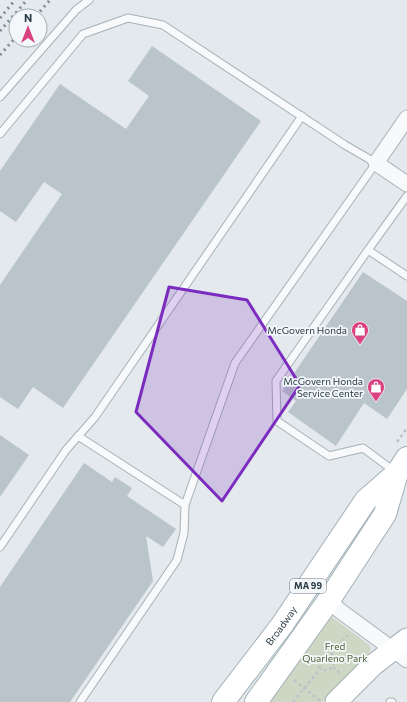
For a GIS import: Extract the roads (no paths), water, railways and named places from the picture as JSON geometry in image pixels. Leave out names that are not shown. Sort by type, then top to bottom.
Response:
[{"type":"main road","name":"MA 99","points":[[256,702],[329,600],[385,514],[402,466]]},
{"type":"main road","name":"Broadway","points":[[223,702],[282,625],[366,500],[402,466]]},
{"type":"main road","points":[[336,702],[373,665],[402,649]]},
{"type":"street","points":[[407,118],[376,163],[407,184]]},
{"type":"street","points":[[329,600],[339,610],[402,649]]},
{"type":"lane","points":[[0,97],[76,10],[89,0]]},
{"type":"lane","points":[[0,134],[83,34],[128,18],[163,25],[345,146],[376,163],[235,363],[185,505],[184,533],[176,560],[80,702]]},
{"type":"lane","points":[[0,547],[66,450],[95,417],[302,116]]},
{"type":"lane","points":[[402,466],[364,448],[329,456],[276,421],[276,381],[407,196]]},
{"type":"lane","points":[[368,250],[407,276]]},
{"type":"lane","points":[[78,436],[185,505]]},
{"type":"railway","points":[[0,18],[15,0]]},
{"type":"railway","points":[[0,31],[27,0]]},
{"type":"railway","points":[[43,8],[50,0]]},
{"type":"railway","points":[[0,55],[8,46]]},
{"type":"place","name":"McGovern Honda","points":[[360,345]]},
{"type":"place","name":"McGovern Honda Service Center","points":[[376,402]]},
{"type":"park label","name":"Fred Quarleno Park","points":[[335,652]]}]
